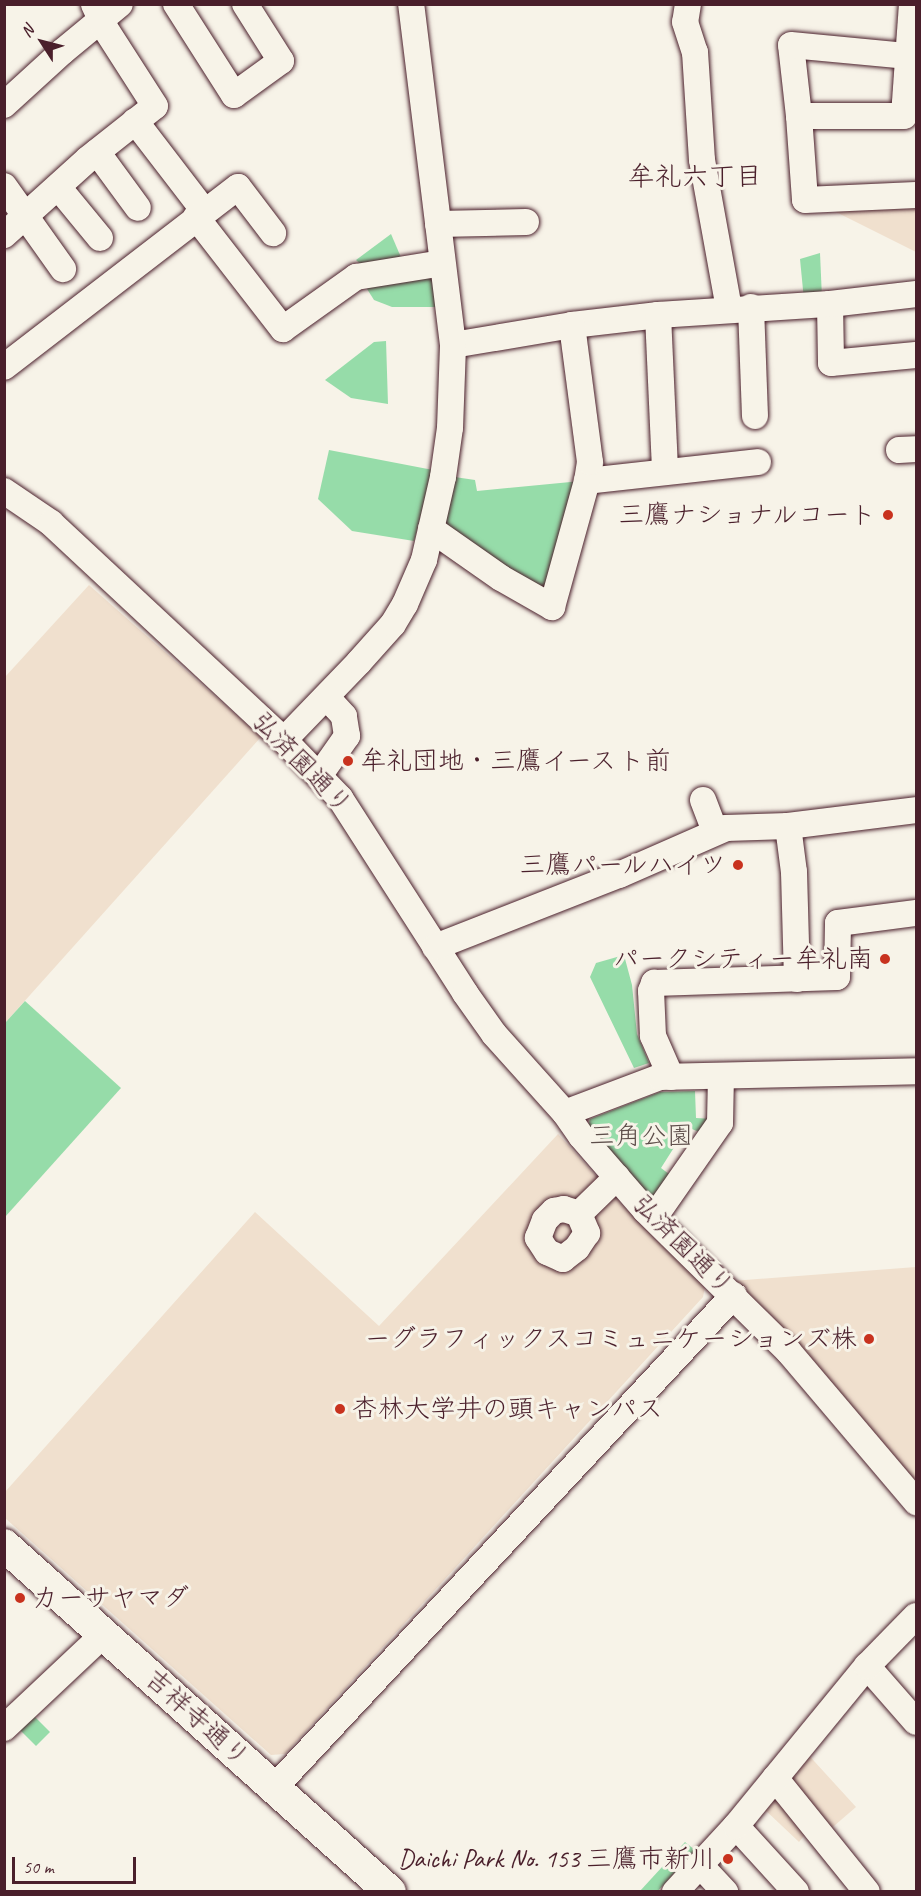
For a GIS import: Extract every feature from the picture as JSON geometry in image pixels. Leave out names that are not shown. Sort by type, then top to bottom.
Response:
[{"type":"main road","name":"吉祥寺通り","points":[[6,1550],[104,1634],[390,1892]]},
{"type":"street","points":[[176,4],[234,95],[281,61],[245,4]]},
{"type":"street","points":[[284,740],[393,624],[405,604],[424,560],[450,428],[453,345],[411,4]]},
{"type":"street","points":[[687,4],[686,22],[695,52],[702,160],[740,308],[756,416]]},
{"type":"street","points":[[799,116],[904,116],[912,4]]},
{"type":"street","points":[[4,105],[105,9],[155,106],[97,152],[4,236]]},
{"type":"street","points":[[908,56],[791,45],[805,200],[916,195]]},
{"type":"street","points":[[135,121],[283,329],[356,277],[442,263]]},
{"type":"street","points":[[97,152],[138,208]]},
{"type":"street","points":[[4,186],[63,269]]},
{"type":"street","points":[[58,187],[100,238]]},
{"type":"street","points":[[4,367],[238,187],[273,233]]},
{"type":"street","points":[[438,224],[526,222]]},
{"type":"street","points":[[453,345],[572,325],[658,315],[830,304],[916,294]]},
{"type":"street","points":[[830,304],[831,363],[916,355]]},
{"type":"street","points":[[658,315],[665,471]]},
{"type":"street","points":[[431,529],[501,579],[552,607],[587,481],[590,462],[572,325]]},
{"type":"street","points":[[587,481],[758,462]]},
{"type":"street","name":"弘済園通り","points":[[4,491],[51,523],[284,740],[319,776],[352,814],[435,947],[494,1034],[565,1113],[645,1210],[734,1295],[820,1388],[916,1502]]},
{"type":"street","points":[[319,776],[347,736],[344,716],[326,697]]},
{"type":"street","points":[[703,800],[715,831]]},
{"type":"street","points":[[435,947],[619,875],[715,831],[726,828],[788,826],[916,810]]},
{"type":"street","points":[[788,826],[794,872],[796,979]]},
{"type":"street","points":[[671,1077],[652,1036],[651,991],[654,983],[837,977],[838,923],[916,913]]},
{"type":"street","points":[[565,1113],[660,1077],[916,1071]]},
{"type":"street","points":[[660,1209],[720,1124],[721,1076]]},
{"type":"street","points":[[579,1214],[617,1177]]},
{"type":"street","points":[[274,1788],[734,1295]]},
{"type":"street","points":[[675,1892],[736,1826],[867,1666],[916,1616]]},
{"type":"street","points":[[4,1728],[104,1634]]},
{"type":"street","points":[[867,1666],[916,1722]]},
{"type":"street","points":[[775,1778],[867,1892]]},
{"type":"street","points":[[736,1826],[796,1892]]},
{"type":"street","points":[[700,1865],[725,1892]]},
{"type":"shaded area","points":[[916,199],[916,252],[820,204]]},
{"type":"shaded area","points":[[89,585],[261,737],[5,1023],[5,677]]},
{"type":"shaded area","name":"杏林大学井の頭キャンパス","points":[[558,1134],[629,1212],[705,1287],[703,1297],[285,1754],[271,1755],[5,1518],[5,1492],[255,1212],[379,1326]]},
{"type":"shaded area","points":[[916,1267],[916,1490],[732,1281]]},
{"type":"shaded area","points":[[804,1750],[856,1807],[819,1839],[810,1828],[799,1842],[760,1805]]},
{"type":"green space","points":[[391,234],[403,262],[367,270],[356,260]]},
{"type":"green space","points":[[820,253],[822,298],[804,300],[800,259]]},
{"type":"green space","points":[[434,274],[436,307],[392,307],[374,300],[362,281]]},
{"type":"green space","points":[[386,341],[388,404],[351,398],[325,380],[374,342]]},
{"type":"green space","points":[[329,450],[433,470],[414,541],[352,531],[318,499]]},
{"type":"green space","points":[[448,476],[475,480],[477,491],[581,481],[548,601],[439,528]]},
{"type":"green space","points":[[624,955],[632,985],[637,1034],[649,1063],[634,1068],[590,977],[596,963]]},
{"type":"green space","points":[[25,1001],[121,1088],[5,1217],[5,1023]]},
{"type":"green space","name":"三角公園","points":[[695,1091],[696,1118],[713,1119],[704,1134],[687,1127],[661,1168],[673,1177],[655,1202],[588,1127],[590,1119],[660,1092]]},
{"type":"green space","points":[[33,1715],[50,1732],[36,1746],[19,1729]]},
{"type":"green space","points":[[685,1842],[695,1850],[658,1891],[640,1891]]},
{"type":"place","name":"三鷹ナショナルコート","points":[[888,515]]},
{"type":"place","name":"牟礼団地・三鷹イースト前","points":[[348,761]]},
{"type":"place","name":"三鷹パールハイツ","points":[[738,865]]},
{"type":"place","name":"パークシティー牟礼南","points":[[885,959]]},
{"type":"place","name":"ーグラフィックスコミュニケーションズ株","points":[[869,1339]]},
{"type":"place","name":"杏林大学井の頭キャンパス","points":[[340,1409]]},
{"type":"place","name":"カーサヤマダ","points":[[20,1598]]},
{"type":"place","name":"Daichi Park No. 153 三鷹市新川","points":[[728,1859]]},
{"type":"district","name":"牟礼六丁目","points":[[695,177]]}]
